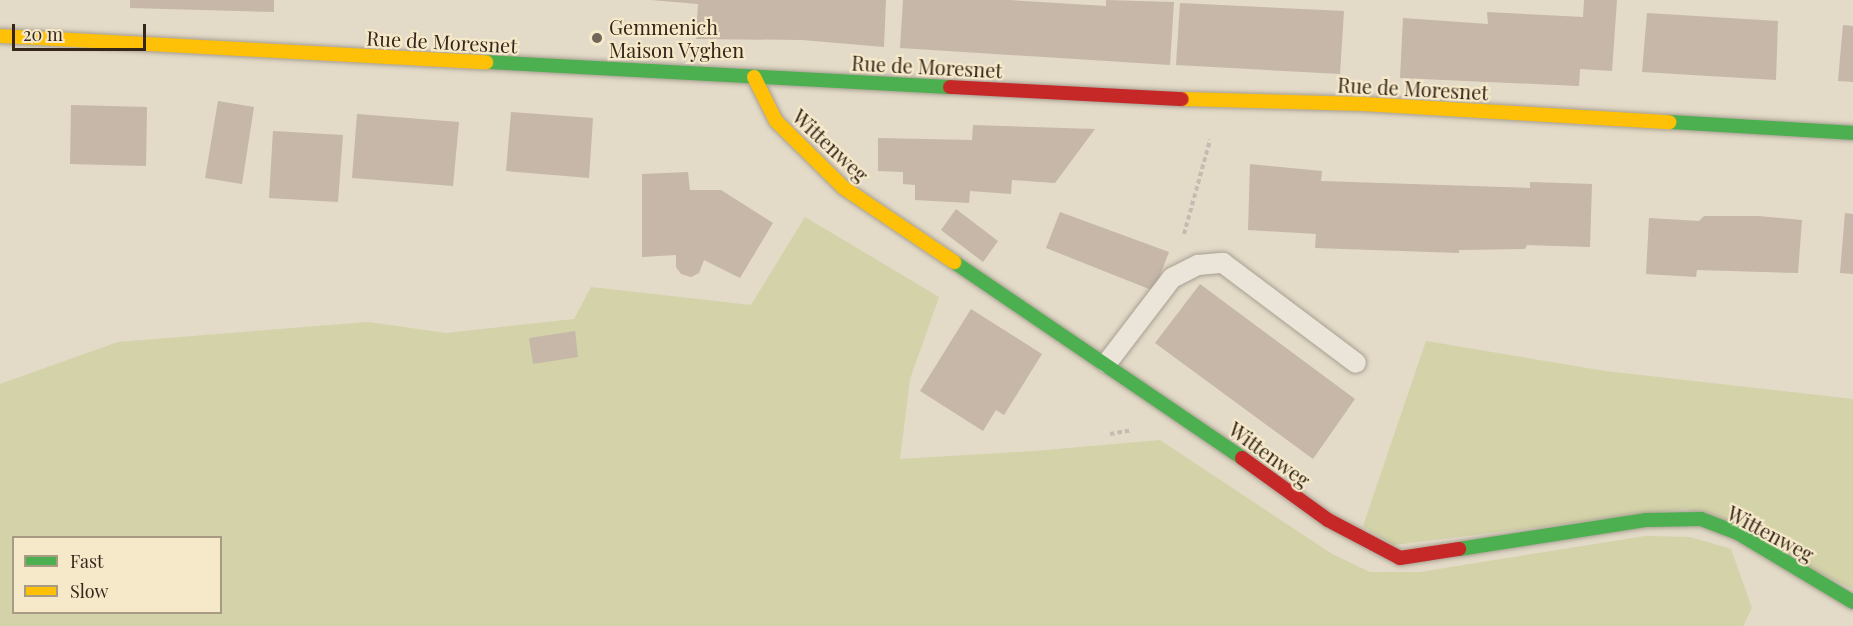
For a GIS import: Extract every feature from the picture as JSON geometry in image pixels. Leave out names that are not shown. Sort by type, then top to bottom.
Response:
[{"type":"street","name":"Rue de Moresnet","points":[[0,36],[754,78],[1221,101],[1364,104],[1853,134]]},
{"type":"street","name":"Wittenweg","points":[[754,78],[776,121],[844,188],[1107,363],[1328,520],[1400,558],[1647,520],[1701,519],[1738,533],[1853,602]]},
{"type":"lane","points":[[1107,363],[1172,278],[1198,265],[1223,263],[1356,363]]},
{"type":"path","points":[[1172,278],[1221,101]]},
{"type":"green space","points":[[805,217],[939,297],[910,379],[900,459],[1035,451],[1160,440],[1332,554],[1370,572],[1420,572],[1645,536],[1690,537],[1731,549],[1752,608],[1743,626],[0,626],[0,384],[118,342],[368,322],[446,333],[574,319],[591,287],[751,305]]},
{"type":"green space","points":[[1426,341],[1605,371],[1853,399],[1853,589],[1686,509],[1393,545],[1363,526]]},
{"type":"building","points":[[130,0],[274,0],[274,12],[130,8]]},
{"type":"building","points":[[651,0],[886,0],[884,47],[802,40],[696,39],[698,4]]},
{"type":"building","points":[[903,0],[1009,0],[1106,6],[1106,0],[1174,2],[1170,65],[900,48]]},
{"type":"building","points":[[1584,0],[1617,0],[1612,71],[1580,69],[1579,86],[1400,78],[1403,18],[1488,24],[1487,12],[1583,17]]},
{"type":"building","points":[[1180,3],[1344,11],[1340,74],[1176,65]]},
{"type":"building","points":[[1647,13],[1778,21],[1776,80],[1642,72]]},
{"type":"building","points":[[1843,25],[1853,26],[1853,82],[1838,81]]},
{"type":"building","points":[[218,101],[254,107],[242,184],[205,178]]},
{"type":"building","points":[[71,105],[147,107],[146,166],[70,164]]},
{"type":"building","points":[[511,112],[593,118],[589,178],[506,171]]},
{"type":"building","points":[[357,114],[459,122],[453,186],[352,178]]},
{"type":"building","points":[[973,125],[1095,129],[1055,183],[1012,180],[1011,194],[970,191],[969,203],[915,200],[915,185],[903,184],[903,172],[878,171],[878,138],[972,140]]},
{"type":"building","points":[[273,131],[343,135],[338,202],[269,198]]},
{"type":"building","points":[[1250,164],[1322,171],[1321,181],[1530,188],[1530,182],[1592,184],[1590,247],[1527,245],[1525,249],[1459,250],[1459,253],[1315,248],[1316,234],[1248,230]]},
{"type":"building","points":[[688,172],[690,190],[721,190],[773,223],[740,278],[704,260],[699,273],[691,277],[681,274],[676,267],[676,255],[642,257],[642,174]]},
{"type":"building","points":[[956,209],[998,241],[983,262],[941,230]]},
{"type":"building","points":[[1060,212],[1169,252],[1154,291],[1046,248]]},
{"type":"building","points":[[1845,213],[1853,214],[1853,274],[1840,273]]},
{"type":"building","points":[[1704,216],[1758,216],[1802,220],[1798,273],[1697,270],[1696,277],[1646,274],[1649,218],[1699,221]]},
{"type":"building","points":[[1200,284],[1355,399],[1313,459],[1155,343]]},
{"type":"building","points":[[971,309],[1042,354],[1004,415],[996,410],[983,431],[920,391]]},
{"type":"building","points":[[575,331],[578,357],[533,364],[529,338]]},
{"type":"traffic: fast","points":[[486,62],[950,87]]},
{"type":"traffic: fast","points":[[1669,122],[1853,133]]},
{"type":"traffic: fast","points":[[954,262],[1242,458]]},
{"type":"traffic: fast","points":[[1459,549],[1647,520],[1701,519],[1738,533],[1853,602]]},
{"type":"traffic: slow","points":[[0,36],[486,62]]},
{"type":"traffic: slow","points":[[754,77],[776,121],[844,188],[954,262]]},
{"type":"traffic: slow","points":[[1182,99],[1363,104],[1669,122]]},
{"type":"traffic: jam","points":[[950,87],[1182,99]]},
{"type":"traffic: jam","points":[[1242,458],[1328,520],[1400,558],[1459,549]]},
{"type":"place","name":"Gemmenich Maison Vyghen","points":[[597,38]]}]
